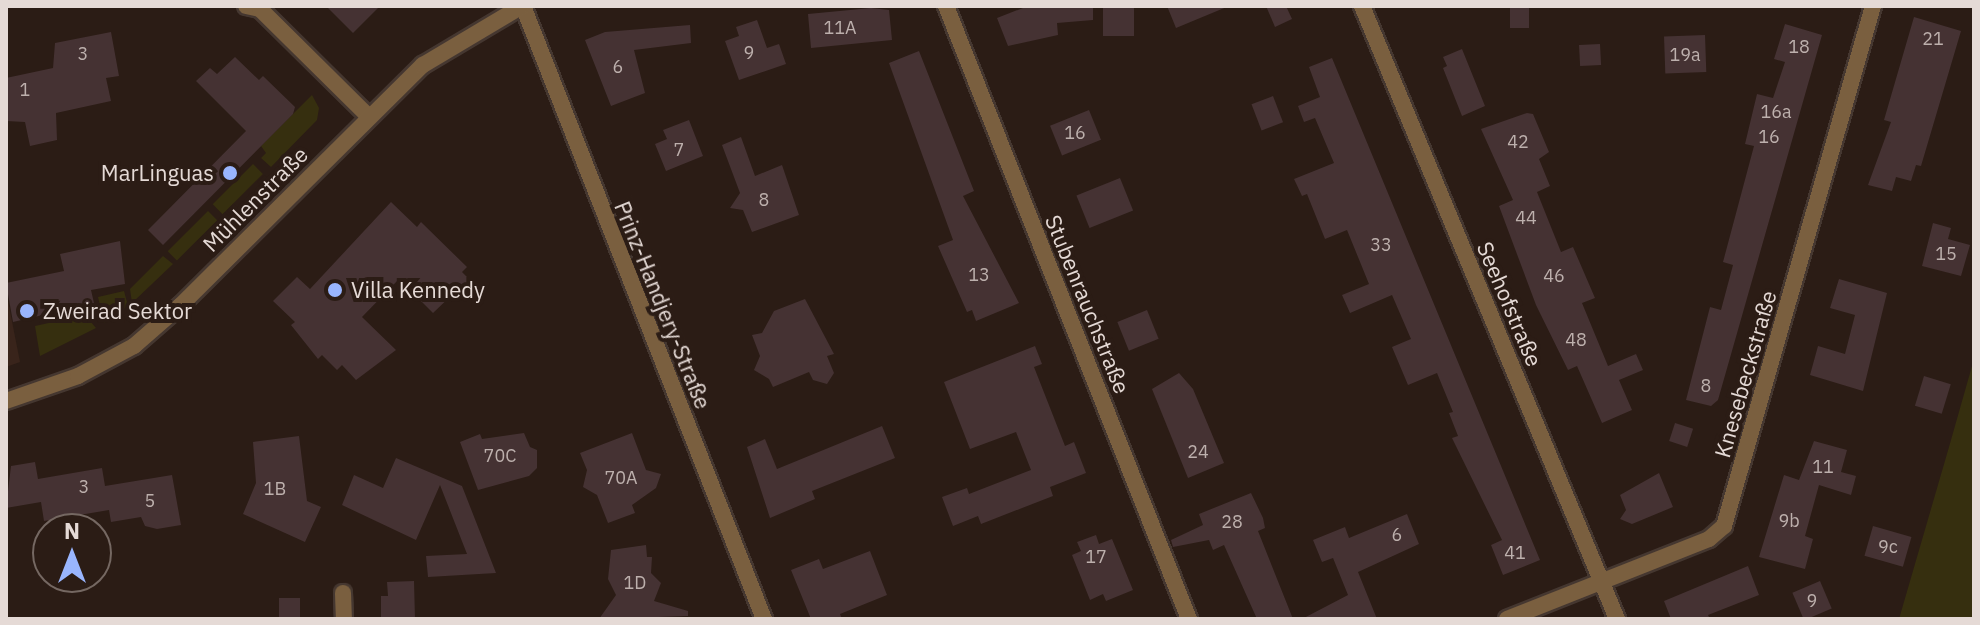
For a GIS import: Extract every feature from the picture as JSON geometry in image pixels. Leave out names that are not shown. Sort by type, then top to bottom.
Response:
[{"type":"street","points":[[246,6],[260,9],[368,116]]},
{"type":"street","name":"Mühlenstraße","points":[[6,401],[89,371],[153,331],[368,116],[450,45],[522,6]]},
{"type":"street","name":"Prinz-Handjery-Straße","points":[[522,6],[764,619]]},
{"type":"street","name":"Stubenrauchstraße","points":[[946,6],[1189,619]]},
{"type":"street","name":"Seehofstraße","points":[[1362,6],[1617,619]]},
{"type":"street","name":"Knesebeckstraße","points":[[1507,619],[1709,539],[1724,526],[1873,6]]},
{"type":"street","points":[[343,593],[344,619]]},
{"type":"shaded area","points":[[312,95],[319,108],[317,120],[271,167],[261,158],[266,153],[261,146]]},
{"type":"shaded area","points":[[253,164],[263,174],[223,214],[213,204]]},
{"type":"shaded area","points":[[208,211],[217,220],[177,260],[168,251]]},
{"type":"shaded area","points":[[163,256],[173,264],[132,303],[130,289]]},
{"type":"shaded area","points":[[6,291],[20,362],[6,367]]},
{"type":"shaded area","points":[[124,291],[128,306],[104,323],[98,297]]},
{"type":"shaded area","points":[[85,315],[96,328],[40,356],[35,326]]},
{"type":"shaded area","points":[[1974,359],[1974,619],[1899,619],[1949,447]]},
{"type":"building","points":[[326,6],[380,6],[353,33]]},
{"type":"building","points":[[1028,6],[1093,6],[1093,20],[1057,23],[1058,35],[1008,46],[997,18]]},
{"type":"building","points":[[1103,6],[1134,6],[1134,36],[1103,36]]},
{"type":"building","points":[[1167,6],[1229,6],[1176,28]]},
{"type":"building","points":[[1266,6],[1286,6],[1292,19],[1275,27]]},
{"type":"building","points":[[1510,6],[1529,6],[1529,28],[1510,28]]},
{"type":"building","points":[[871,8],[889,10],[892,40],[811,48],[808,14]]},
{"type":"building","points":[[1914,17],[1961,31],[1921,166],[1916,165],[1911,181],[1896,177],[1892,191],[1868,185],[1891,122],[1884,120]]},
{"type":"building","points":[[757,20],[767,48],[779,44],[786,64],[739,80],[725,41],[739,36],[736,27]]},
{"type":"building","points":[[1785,24],[1822,35],[1718,400],[1711,406],[1686,400],[1710,307],[1721,310],[1733,265],[1723,262],[1754,146],[1745,144],[1757,94],[1773,98],[1785,62],[1774,59]]},
{"type":"building","points":[[690,25],[691,43],[634,50],[645,93],[611,106],[585,40],[605,32]]},
{"type":"building","points":[[111,32],[119,76],[106,78],[111,101],[56,113],[57,140],[30,146],[25,122],[6,121],[6,78],[53,68],[55,43]]},
{"type":"building","points":[[1705,35],[1706,72],[1665,73],[1664,36]]},
{"type":"building","points":[[1600,44],[1601,65],[1580,66],[1579,45]]},
{"type":"building","points":[[1462,49],[1485,106],[1462,116],[1443,68],[1447,66],[1443,57]]},
{"type":"building","points":[[919,51],[974,191],[963,196],[1019,303],[976,321],[972,310],[967,312],[938,246],[953,240],[889,63]]},
{"type":"building","points":[[235,57],[259,80],[263,76],[295,107],[293,114],[163,245],[148,230],[246,131],[196,81],[210,68],[217,74]]},
{"type":"building","points":[[1332,58],[1540,560],[1503,575],[1491,545],[1502,540],[1452,438],[1458,436],[1449,413],[1453,412],[1437,373],[1408,385],[1392,347],[1411,339],[1392,295],[1350,313],[1342,295],[1369,284],[1347,230],[1325,239],[1307,194],[1302,196],[1294,179],[1334,163],[1315,118],[1304,122],[1298,106],[1320,97],[1309,67]]},
{"type":"building","points":[[1273,96],[1283,122],[1262,130],[1252,104]]},
{"type":"building","points":[[1089,110],[1101,140],[1062,155],[1050,126]]},
{"type":"building","points":[[1527,113],[1533,114],[1549,152],[1539,159],[1550,186],[1537,192],[1561,252],[1573,247],[1595,298],[1582,303],[1608,366],[1636,354],[1643,370],[1619,380],[1632,410],[1602,423],[1577,366],[1568,370],[1536,305],[1499,206],[1513,200],[1481,129]]},
{"type":"building","points":[[689,120],[703,156],[666,171],[655,144],[667,139],[663,130]]},
{"type":"building","points":[[741,137],[755,176],[782,165],[799,215],[752,232],[743,210],[730,208],[740,193],[722,145]]},
{"type":"building","points":[[1120,178],[1133,210],[1090,228],[1076,196]]},
{"type":"building","name":"Villa Kennedy","points":[[391,202],[417,227],[421,222],[467,267],[462,272],[477,287],[464,300],[455,292],[433,313],[399,279],[362,317],[396,350],[356,380],[342,365],[337,370],[322,355],[318,359],[291,325],[295,322],[273,301],[297,277],[310,289]]},
{"type":"building","points":[[1933,223],[1951,228],[1948,239],[1970,245],[1961,276],[1922,266]]},
{"type":"building","points":[[120,241],[125,284],[91,290],[94,303],[13,322],[6,283],[64,271],[60,254]]},
{"type":"building","points":[[1839,279],[1887,293],[1863,391],[1810,375],[1818,346],[1845,354],[1855,315],[1830,308]]},
{"type":"building","points":[[805,299],[834,354],[827,356],[834,373],[827,384],[813,380],[809,372],[773,387],[769,379],[754,370],[760,356],[752,335],[762,333],[774,311]]},
{"type":"building","points":[[1147,310],[1159,339],[1129,351],[1117,322]]},
{"type":"building","points":[[1035,346],[1042,364],[1034,367],[1065,446],[1074,442],[1086,473],[1050,487],[1053,496],[981,524],[978,516],[953,526],[942,497],[967,488],[969,494],[1031,470],[1016,432],[970,449],[944,382]]},
{"type":"building","points":[[1179,373],[1193,389],[1224,463],[1188,478],[1152,389]]},
{"type":"building","points":[[1924,376],[1951,384],[1942,414],[1915,406]]},
{"type":"building","points":[[1675,423],[1693,429],[1687,447],[1669,441]]},
{"type":"building","points":[[882,426],[895,458],[812,491],[815,499],[770,518],[747,447],[765,439],[777,469]]},
{"type":"building","points":[[524,433],[530,447],[537,450],[537,468],[529,476],[478,490],[460,442],[480,434],[482,439]]},
{"type":"building","points":[[632,433],[646,470],[661,474],[656,488],[632,505],[635,513],[608,523],[597,495],[583,487],[587,470],[580,453]]},
{"type":"building","points":[[299,436],[307,501],[321,507],[305,542],[243,514],[256,483],[253,442]]},
{"type":"building","points":[[1814,441],[1847,450],[1841,472],[1856,476],[1851,495],[1819,485],[1805,536],[1813,539],[1805,569],[1759,557],[1784,475],[1799,480]]},
{"type":"building","points":[[396,458],[462,486],[496,573],[428,577],[426,556],[467,554],[440,485],[416,540],[342,505],[354,475],[383,488]]},
{"type":"building","points":[[35,462],[38,479],[102,468],[105,486],[172,475],[181,525],[157,529],[145,526],[141,517],[112,522],[109,510],[43,513],[41,502],[6,508],[11,466]]},
{"type":"building","points":[[1659,473],[1673,507],[1632,524],[1620,519],[1626,510],[1620,495]]},
{"type":"building","points":[[1251,493],[1265,528],[1258,531],[1293,619],[1257,619],[1224,545],[1213,550],[1209,540],[1173,547],[1171,540],[1203,525],[1199,514]]},
{"type":"building","points":[[1407,514],[1419,544],[1358,572],[1377,619],[1302,619],[1348,595],[1333,558],[1322,562],[1313,540],[1345,527],[1349,538]]},
{"type":"building","points":[[1873,526],[1911,537],[1903,567],[1864,556]]},
{"type":"building","points":[[1096,535],[1099,544],[1112,539],[1133,590],[1106,601],[1103,594],[1090,600],[1072,555],[1081,551],[1077,542]]},
{"type":"building","points":[[646,545],[647,557],[652,557],[651,573],[661,583],[654,601],[688,611],[688,616],[599,619],[616,595],[608,579],[611,550]]},
{"type":"building","points":[[870,551],[887,595],[840,614],[842,619],[811,619],[791,570],[819,559],[823,569]]},
{"type":"building","points":[[1748,566],[1759,595],[1708,615],[1710,619],[1671,619],[1664,601]]},
{"type":"building","points":[[414,581],[415,619],[381,619],[381,596],[388,596],[387,582]]},
{"type":"building","points":[[1820,581],[1832,609],[1804,619],[1792,593]]},
{"type":"building","points":[[279,598],[300,598],[300,619],[279,619]]},
{"type":"place","name":"MarLinguas","points":[[230,173]]},
{"type":"place","name":"Villa Kennedy","points":[[335,290]]},
{"type":"place","name":"Zweirad Sektor","points":[[27,311]]}]
